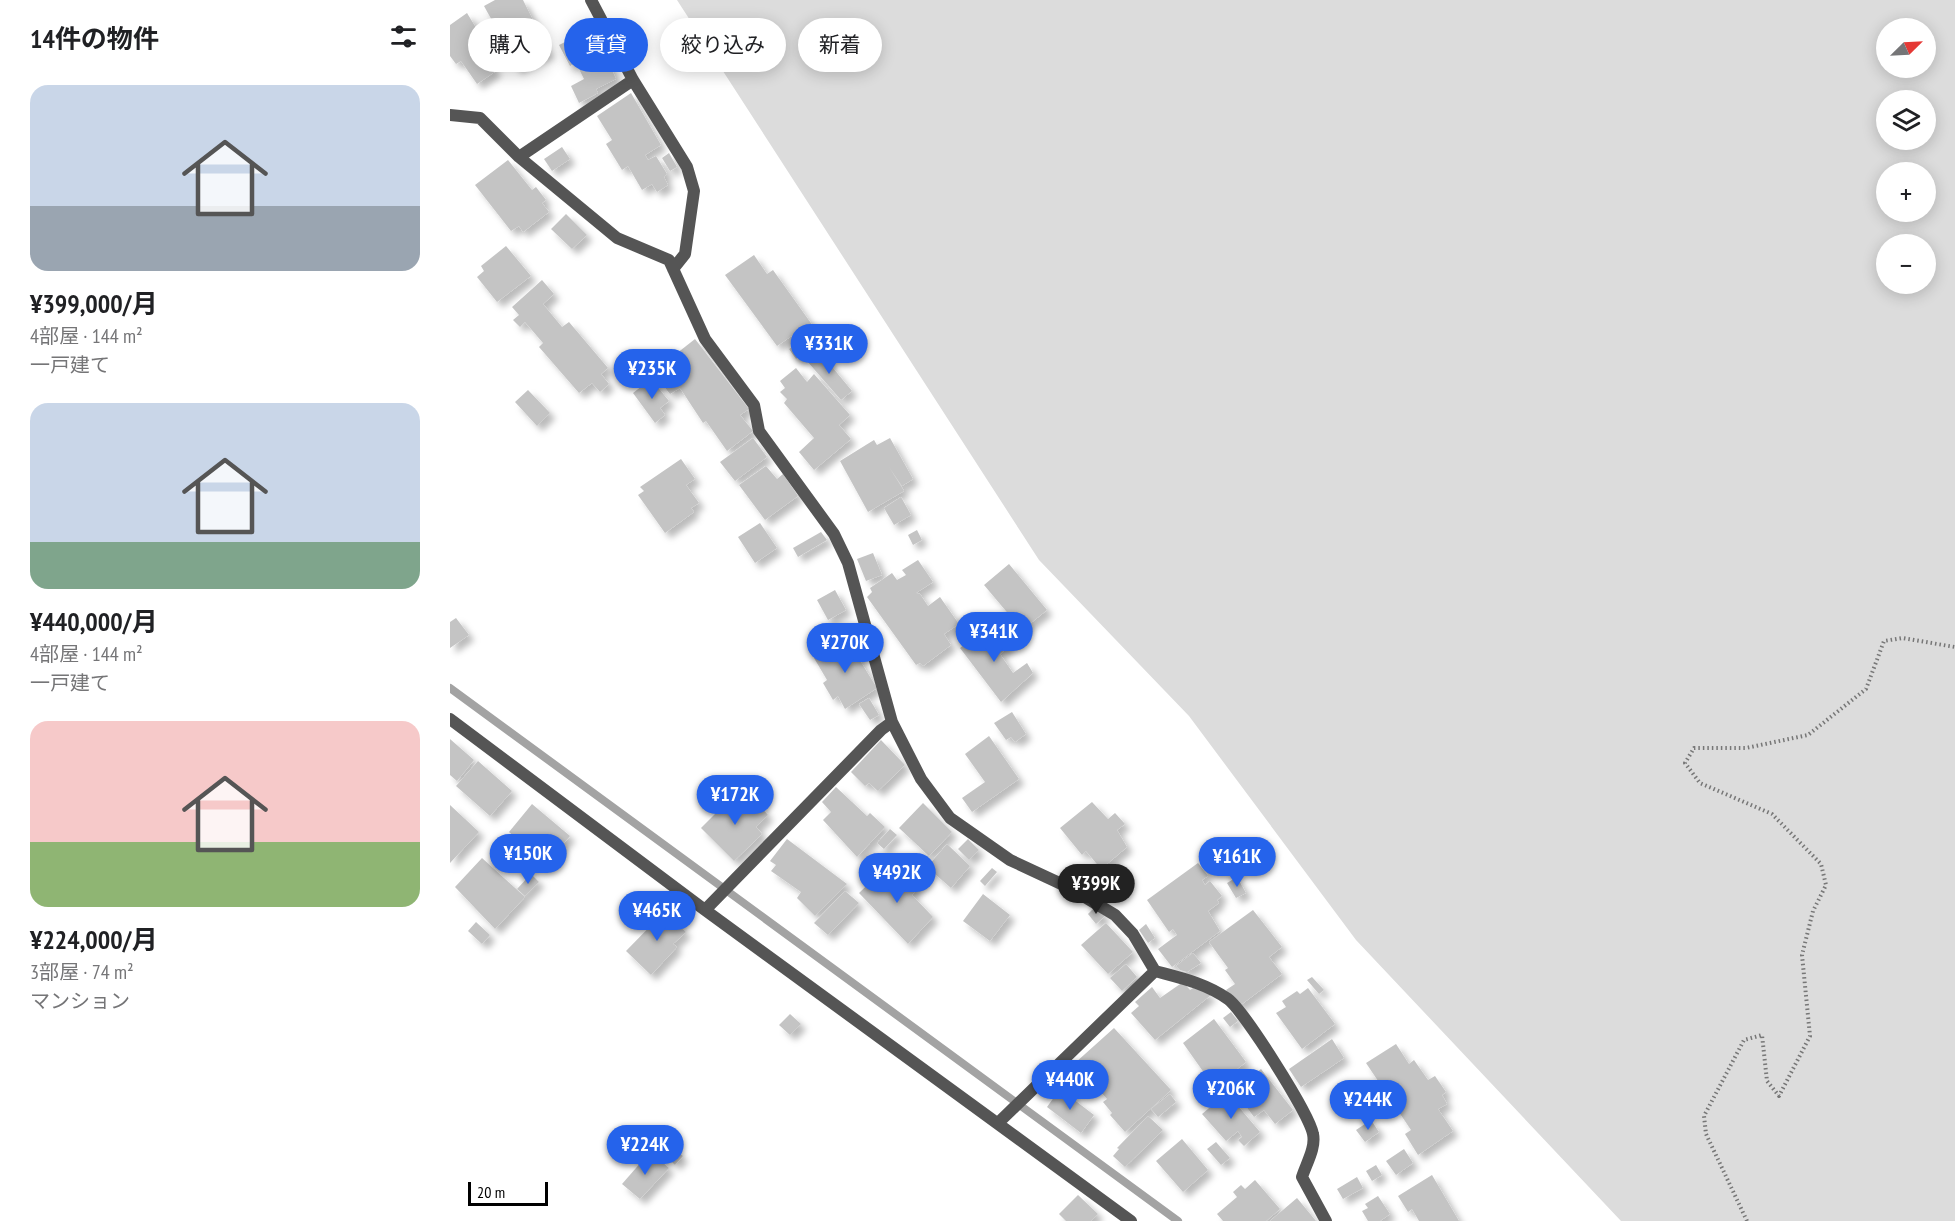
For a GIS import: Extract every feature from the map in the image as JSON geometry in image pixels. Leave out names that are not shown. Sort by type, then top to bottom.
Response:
[{"type":"street","points":[[591,0],[633,80],[687,166],[694,191],[685,254],[673,269]]},
{"type":"street","points":[[519,157],[633,80]]},
{"type":"street","points":[[450,115],[480,118],[519,157],[617,238],[669,260],[705,339],[753,405],[759,431],[834,534],[848,563],[892,722],[921,779],[950,818],[1010,860],[1070,888],[1115,915],[1133,934],[1155,971],[1202,983],[1230,1000],[1299,1099],[1313,1132],[1314,1143],[1302,1177],[1326,1221]]},
{"type":"street","points":[[450,719],[705,910],[1131,1221]]},
{"type":"street","points":[[705,910],[881,730],[892,722]]},
{"type":"street","points":[[998,1123],[1155,971]]},
{"type":"path","points":[[1747,1221],[1706,1134],[1704,1116],[1744,1040],[1762,1035],[1767,1081],[1779,1096],[1810,1036],[1802,955],[1813,911],[1826,885],[1821,864],[1772,814],[1700,783],[1685,763],[1694,748],[1746,748],[1808,735],[1866,689],[1884,641],[1902,638],[1955,647]]},
{"type":"shaded area","points":[[677,0],[1955,0],[1955,1221],[1621,1221],[1356,940],[1189,716],[1039,560],[724,72],[786,72],[786,18],[689,18]]},
{"type":"building","points":[[495,0],[523,0],[532,18],[491,18],[484,6]]},
{"type":"building","points":[[467,13],[470,18],[468,18],[468,71],[461,61],[456,64],[450,56],[450,25]]},
{"type":"building","points":[[564,42],[564,55],[559,45]]},
{"type":"building","points":[[469,72],[495,72],[477,84]]},
{"type":"building","points":[[580,72],[613,72],[616,79],[596,89],[598,93],[579,103],[571,86],[584,79]]},
{"type":"building","points":[[631,93],[661,145],[645,155],[648,160],[656,156],[667,174],[664,177],[668,185],[657,192],[652,184],[642,190],[628,166],[622,170],[606,144],[612,140],[597,116]]},
{"type":"building","points":[[562,147],[570,159],[552,171],[544,159]]},
{"type":"building","points":[[669,153],[677,167],[670,171],[662,158]]},
{"type":"building","points":[[508,160],[532,190],[536,187],[546,200],[542,203],[549,212],[523,232],[519,226],[511,231],[475,185]]},
{"type":"building","points":[[566,214],[587,235],[572,249],[551,229]]},
{"type":"building","points":[[506,246],[531,276],[497,302],[477,277],[484,271],[481,266]]},
{"type":"building","points":[[754,255],[767,274],[773,270],[813,326],[796,339],[793,335],[777,346],[725,275]]},
{"type":"building","points":[[542,280],[554,294],[543,304],[562,327],[569,322],[608,368],[601,374],[609,384],[600,392],[592,383],[579,393],[539,347],[543,343],[525,322],[520,327],[513,320],[519,315],[512,307]]},
{"type":"building","points":[[695,339],[749,409],[740,415],[753,431],[727,451],[706,421],[703,423],[680,388],[670,394],[653,372]]},
{"type":"building","points":[[802,339],[810,349],[796,359],[789,349]]},
{"type":"building","points":[[819,351],[852,391],[841,400],[807,361]]},
{"type":"building","points":[[796,368],[807,382],[814,374],[850,415],[839,425],[851,439],[814,470],[799,452],[814,438],[784,403],[787,399],[780,392],[785,388],[780,381]]},
{"type":"building","points":[[651,379],[669,401],[660,408],[665,415],[655,423],[633,393]]},
{"type":"building","points":[[528,390],[550,413],[537,426],[515,402]]},
{"type":"building","points":[[753,438],[767,457],[735,481],[720,462]]},
{"type":"building","points":[[890,438],[913,479],[902,486],[889,467],[904,491],[868,512],[840,461],[874,440],[877,445]]},
{"type":"building","points":[[681,459],[695,479],[686,485],[699,503],[691,508],[694,512],[665,533],[638,495],[644,491],[640,487]]},
{"type":"building","points":[[766,466],[777,479],[783,474],[798,496],[765,520],[739,485]]},
{"type":"building","points":[[901,497],[911,515],[894,525],[884,508]]},
{"type":"building","points":[[760,523],[777,548],[755,563],[738,537]]},
{"type":"building","points":[[917,530],[922,540],[913,545],[908,535]]},
{"type":"building","points":[[821,532],[827,540],[798,557],[793,548]]},
{"type":"building","points":[[873,553],[882,575],[866,581],[857,559]]},
{"type":"building","points":[[918,560],[933,582],[916,593],[920,594],[928,606],[940,597],[959,624],[944,634],[951,645],[923,666],[920,663],[916,665],[867,597],[872,592],[870,588],[892,573],[897,580],[906,575],[902,570]]},
{"type":"building","points":[[1009,564],[1047,610],[1022,630],[984,585]]},
{"type":"building","points":[[835,590],[846,610],[828,620],[817,600]]},
{"type":"building","points":[[456,618],[469,635],[450,648],[450,622]]},
{"type":"building","points":[[991,623],[1009,647],[1000,654],[1013,673],[1027,663],[1033,673],[1001,702],[960,648]]},
{"type":"building","points":[[846,638],[877,688],[845,709],[838,696],[833,700],[823,683],[827,680],[814,658]]},
{"type":"building","points":[[869,698],[879,715],[870,720],[859,704]]},
{"type":"building","points":[[1012,712],[1026,734],[1015,742],[1011,737],[1006,740],[994,723]]},
{"type":"building","points":[[989,736],[1019,779],[972,812],[962,798],[985,782],[965,754]]},
{"type":"building","points":[[450,739],[474,760],[457,781],[450,775]]},
{"type":"building","points":[[881,740],[905,765],[878,791],[869,783],[865,786],[851,772]]},
{"type":"building","points":[[478,761],[512,791],[490,816],[456,786]]},
{"type":"building","points":[[836,787],[867,816],[870,813],[885,827],[857,857],[823,820],[831,812],[822,802]]},
{"type":"building","points":[[737,792],[754,810],[759,805],[768,815],[756,827],[762,834],[734,861],[701,828]]},
{"type":"building","points":[[1092,802],[1108,819],[1115,813],[1125,824],[1117,830],[1127,847],[1101,869],[1086,851],[1082,855],[1060,828]]},
{"type":"building","points":[[923,803],[952,832],[929,856],[899,828]]},
{"type":"building","points":[[532,804],[570,836],[546,864],[509,832]]},
{"type":"building","points":[[450,805],[479,832],[450,863]]},
{"type":"building","points":[[890,829],[897,835],[884,849],[877,843]]},
{"type":"building","points":[[787,839],[847,884],[815,916],[797,898],[801,892],[771,871],[776,865],[770,861]]},
{"type":"building","points":[[968,839],[979,850],[969,860],[958,849]]},
{"type":"building","points":[[947,844],[970,866],[951,888],[927,867]]},
{"type":"building","points":[[482,858],[525,897],[495,929],[455,887]]},
{"type":"building","points":[[1198,863],[1208,876],[1202,880],[1205,885],[1210,881],[1222,896],[1217,900],[1219,903],[1208,911],[1220,931],[1172,967],[1158,949],[1177,935],[1173,929],[1169,932],[1147,900]]},
{"type":"building","points":[[885,868],[892,876],[899,870],[917,889],[912,895],[933,917],[908,944],[859,893]]},
{"type":"building","points":[[992,868],[997,872],[985,886],[980,881]]},
{"type":"building","points":[[531,874],[539,882],[525,896],[517,889]]},
{"type":"building","points":[[1237,877],[1246,893],[1236,898],[1227,883]]},
{"type":"building","points":[[845,891],[859,903],[828,935],[814,923]]},
{"type":"building","points":[[983,894],[1010,915],[990,941],[963,921]]},
{"type":"building","points":[[1096,906],[1105,916],[1096,924],[1088,914]]},
{"type":"building","points":[[667,909],[678,918],[675,922],[686,932],[673,944],[677,947],[651,975],[626,951]]},
{"type":"building","points":[[1253,910],[1282,947],[1269,957],[1282,974],[1238,1007],[1226,990],[1235,984],[1225,970],[1228,968],[1209,942]]},
{"type":"building","points":[[476,922],[490,935],[482,944],[468,931]]},
{"type":"building","points":[[1106,923],[1133,952],[1108,974],[1081,945]]},
{"type":"building","points":[[1146,924],[1155,938],[1148,943],[1139,930]]},
{"type":"building","points":[[1193,953],[1201,963],[1187,972],[1176,966]]},
{"type":"building","points":[[1126,964],[1137,977],[1122,991],[1110,978]]},
{"type":"building","points":[[1312,977],[1324,990],[1319,994],[1307,980]]},
{"type":"building","points":[[1183,982],[1190,990],[1196,986],[1211,995],[1155,1040],[1131,1013],[1139,1006],[1135,1002],[1152,987],[1160,998]]},
{"type":"building","points":[[1308,988],[1335,1024],[1302,1049],[1276,1013],[1286,1007],[1282,1001],[1297,991],[1300,994]]},
{"type":"building","points":[[1231,1012],[1238,1021],[1230,1027],[1223,1018]]},
{"type":"building","points":[[790,1014],[801,1024],[790,1035],[779,1025]]},
{"type":"building","points":[[1214,1019],[1246,1062],[1214,1087],[1183,1043]]},
{"type":"building","points":[[1114,1028],[1171,1090],[1125,1132],[1110,1115],[1112,1113],[1103,1102],[1107,1099],[1075,1063]]},
{"type":"building","points":[[1332,1039],[1344,1058],[1301,1087],[1289,1069]]},
{"type":"building","points":[[1396,1044],[1409,1064],[1414,1060],[1428,1080],[1435,1076],[1446,1092],[1442,1095],[1447,1104],[1438,1109],[1453,1131],[1418,1155],[1405,1134],[1411,1130],[1366,1063]]},
{"type":"building","points":[[1261,1069],[1293,1110],[1275,1124],[1264,1110],[1254,1117],[1234,1090]]},
{"type":"building","points":[[1060,1089],[1094,1115],[1081,1133],[1047,1107]]},
{"type":"building","points":[[1227,1093],[1260,1132],[1244,1146],[1238,1140],[1242,1137],[1238,1131],[1226,1141],[1202,1114]]},
{"type":"building","points":[[1170,1094],[1176,1102],[1158,1117],[1151,1109]]},
{"type":"building","points":[[1148,1116],[1163,1130],[1125,1167],[1113,1156],[1119,1149],[1117,1148]]},
{"type":"building","points":[[1371,1120],[1379,1132],[1365,1142],[1356,1130]]},
{"type":"building","points":[[1182,1139],[1208,1170],[1183,1192],[1156,1161]]},
{"type":"building","points":[[1216,1142],[1230,1158],[1221,1165],[1207,1149]]},
{"type":"building","points":[[675,1149],[683,1156],[675,1165],[668,1158]]},
{"type":"building","points":[[1404,1149],[1413,1163],[1396,1175],[1386,1161]]},
{"type":"building","points":[[650,1152],[669,1168],[640,1199],[622,1184]]},
{"type":"building","points":[[1376,1165],[1382,1175],[1372,1181],[1366,1171]]},
{"type":"building","points":[[1432,1175],[1459,1221],[1419,1221],[1412,1209],[1408,1212],[1398,1196]]},
{"type":"building","points":[[1357,1177],[1363,1188],[1343,1199],[1337,1189]]},
{"type":"building","points":[[1255,1180],[1280,1209],[1266,1221],[1223,1221],[1217,1214],[1237,1197],[1233,1192],[1241,1185],[1245,1189]]},
{"type":"building","points":[[1078,1195],[1098,1214],[1091,1221],[1066,1221],[1059,1214]]},
{"type":"building","points":[[1378,1196],[1390,1214],[1380,1221],[1368,1221],[1362,1211],[1368,1208],[1365,1204]]},
{"type":"building","points":[[1297,1198],[1316,1221],[1270,1221]]},
{"type":"waterway","points":[[450,688],[1178,1221]]}]
